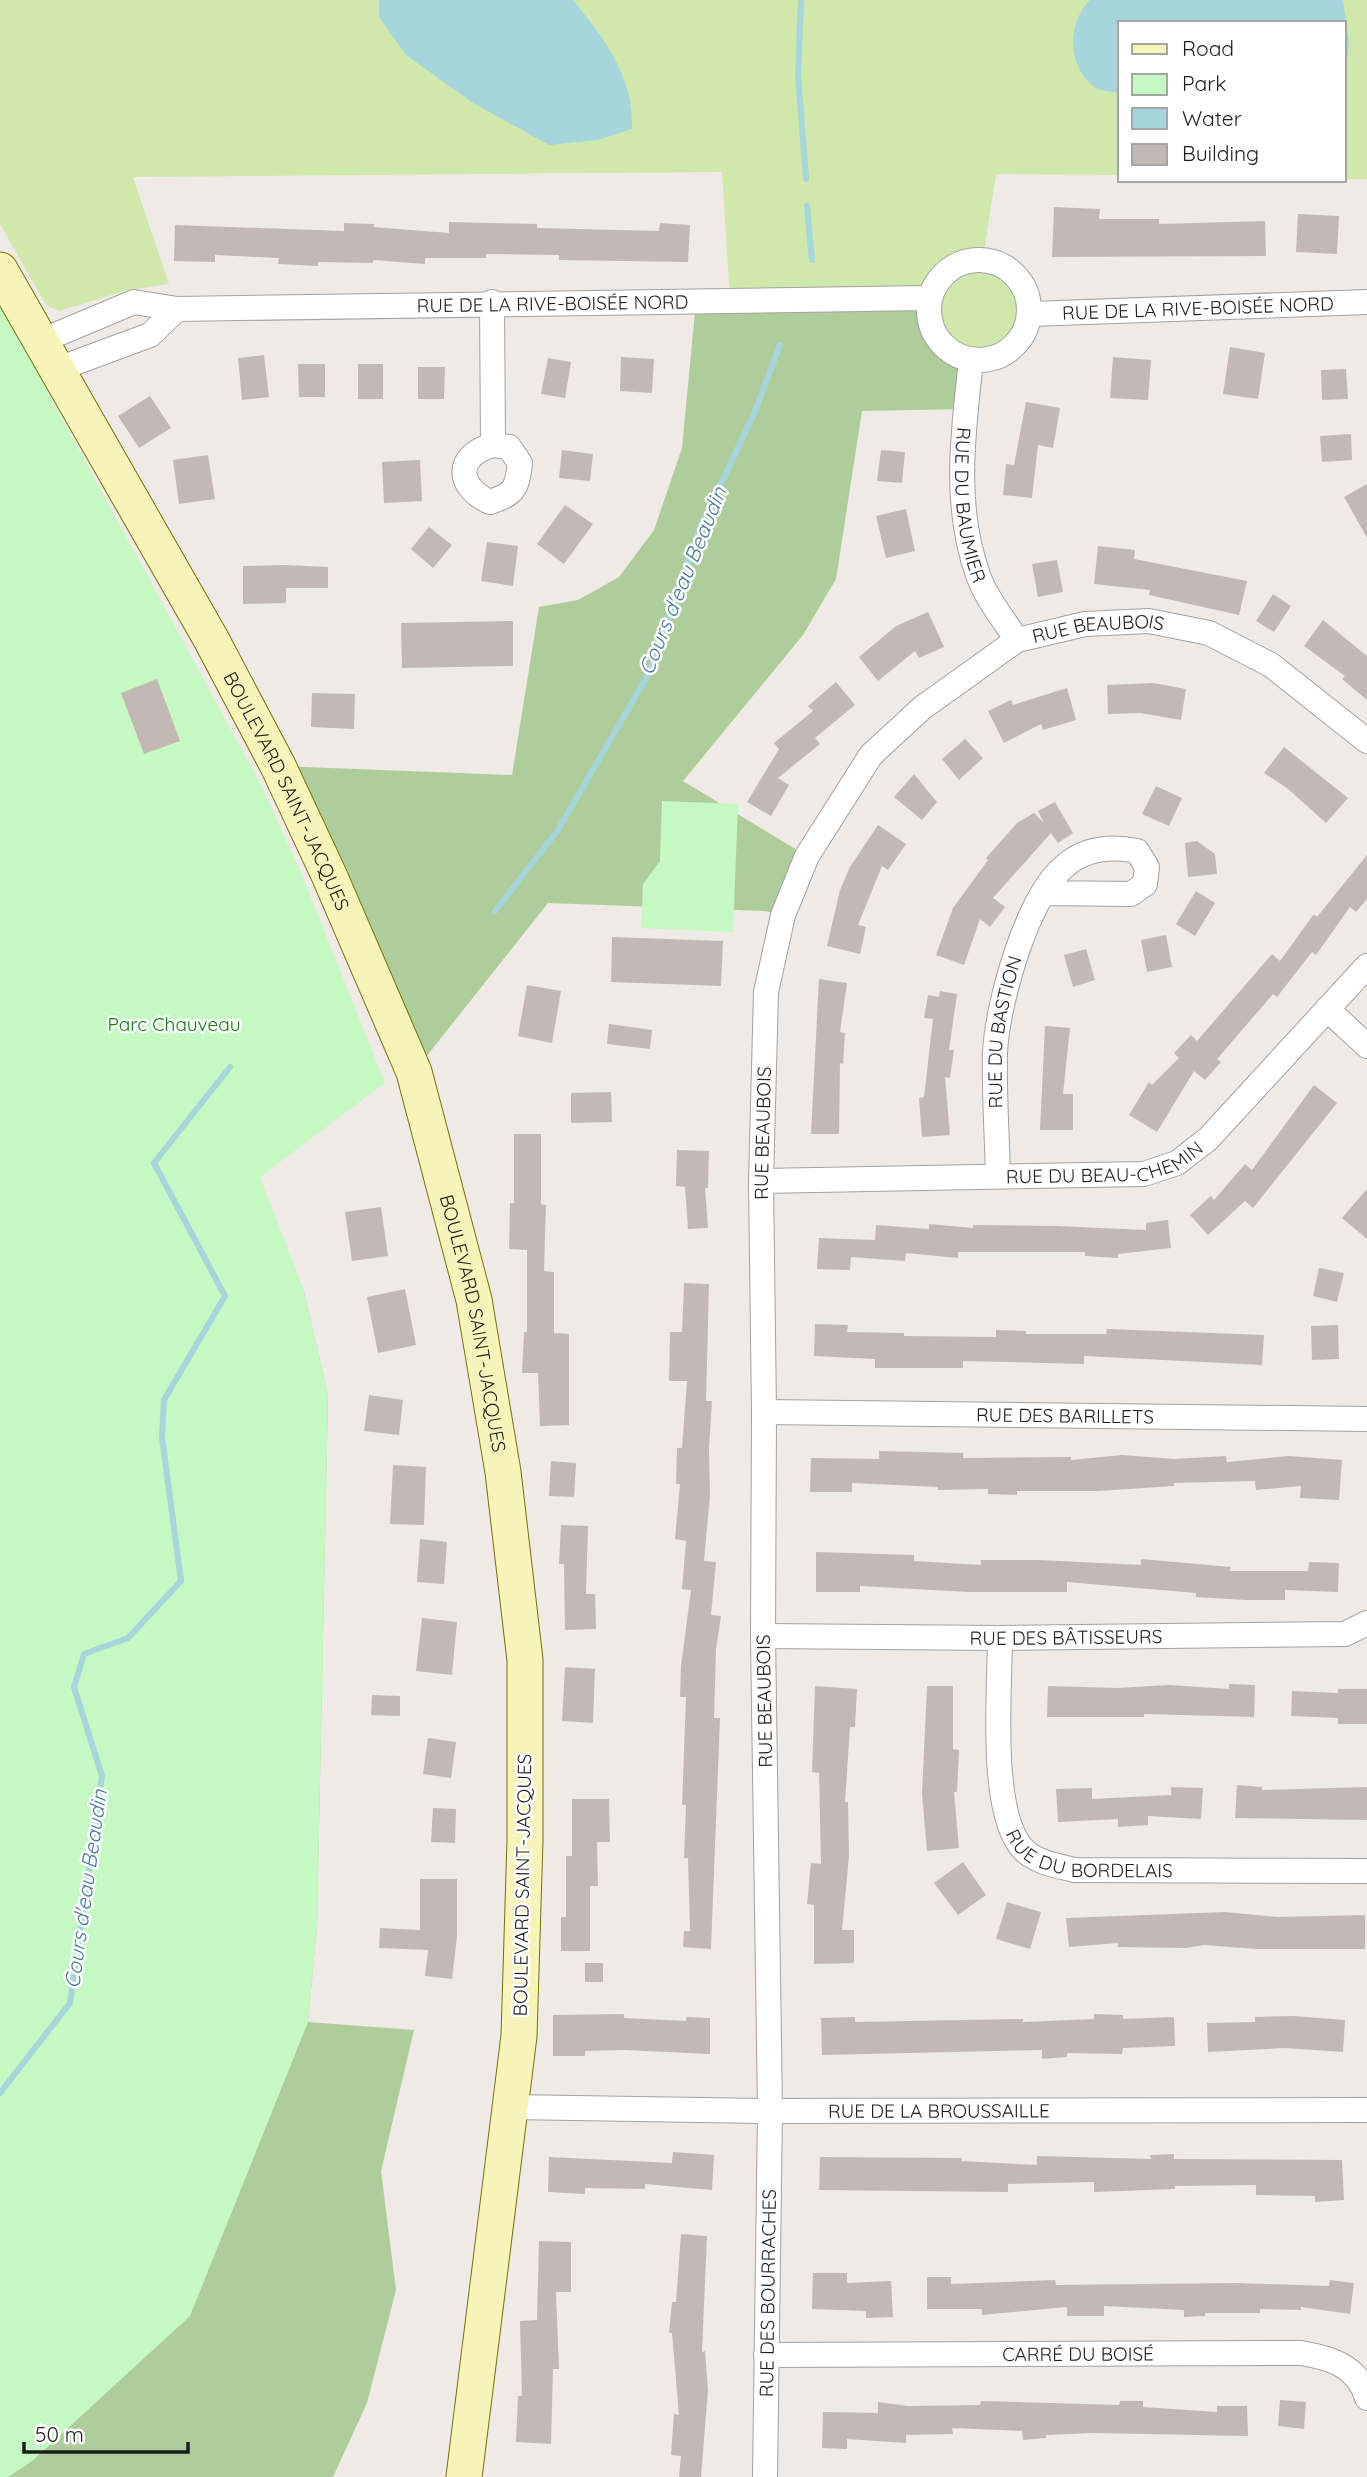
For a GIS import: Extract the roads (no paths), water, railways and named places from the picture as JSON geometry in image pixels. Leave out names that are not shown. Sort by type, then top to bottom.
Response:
[{"type":"street","points":[[982,259],[1013,272],[1027,292],[1030,314],[1022,337],[1000,357],[971,361],[940,344],[929,320],[929,298],[939,278],[954,265],[982,259]]},
{"type":"street","name":"BOULEVARD SAINT-JACQUES","points":[[0,270],[211,639],[278,766],[329,875],[414,1072],[471,1287],[503,1472],[525,1660],[525,1840],[519,2022],[464,2477]]},
{"type":"street","name":"RUE DE LA RIVE-BOISÉE NORD","points":[[49,355],[134,302],[177,309],[492,302],[929,298]]},
{"type":"street","points":[[492,302],[493,445]]},
{"type":"street","name":"RUE DE LA RIVE-BOISÉE NORD","points":[[1030,314],[1367,302]]},
{"type":"street","points":[[49,355],[150,335],[177,309]]},
{"type":"street","name":"RUE DU BAUMIER","points":[[971,361],[963,441],[961,509],[978,577],[1017,640]]},
{"type":"street","name":"RUE BEAUBOIS","points":[[770,2111],[763,1636],[761,1181],[765,992],[783,915],[807,856],[871,755],[922,708],[1017,640],[1085,624],[1149,621],[1209,633],[1271,665],[1367,741]]},
{"type":"street","name":"RUE DU BASTION","points":[[998,1177],[995,1050],[1015,951],[1044,893]]},
{"type":"street","name":"RUE DU BEAU-CHEMIN","points":[[761,1181],[1144,1174],[1177,1163],[1208,1139],[1367,966]]},
{"type":"street","points":[[1326,1009],[1367,1045]]},
{"type":"street","name":"RUE DES BARILLETS","points":[[764,1412],[1367,1419]]},
{"type":"street","name":"RUE DES BÂTISSEURS","points":[[763,1636],[1000,1638],[1345,1634],[1367,1623]]},
{"type":"street","name":"RUE DU BORDELAIS","points":[[1000,1638],[1000,1786],[1010,1826],[1024,1850],[1047,1863],[1075,1870],[1367,1871]]},
{"type":"street","name":"RUE DE LA BROUSSAILLE","points":[[510,2107],[770,2111],[1367,2110]]},
{"type":"street","name":"RUE DES BOURRACHES","points":[[765,2477],[770,2111]]},
{"type":"street","name":"CARRÉ DU BOISÉ","points":[[766,2355],[1301,2353],[1330,2358],[1350,2370],[1364,2385],[1367,2398]]},
{"type":"water","points":[[379,0],[573,0],[606,44],[623,76],[628,92],[632,129],[598,140],[549,145],[473,103],[406,55],[379,17]]},
{"type":"water","points":[[1090,0],[1343,0],[1346,21],[1118,21],[1118,93],[1093,86],[1078,67],[1073,44],[1077,20]]},
{"type":"water","points":[[1346,22],[1349,43],[1346,75]]},
{"type":"waterway","name":"Cours d'eau Beaudin","points":[[801,0],[798,74],[806,179]]},
{"type":"waterway","name":"Cours d'eau Beaudin","points":[[807,206],[812,260]]},
{"type":"waterway","name":"Cours d'eau Beaudin","points":[[495,911],[558,830],[649,673],[700,528],[754,414],[780,345]]},
{"type":"waterway","name":"Cours d'eau Beaudin","points":[[0,2093],[70,2003],[102,1776],[74,1687],[84,1654],[128,1638],[181,1581],[162,1437],[164,1400],[225,1296],[154,1163],[230,1067]]},
{"type":"park label","name":"Parc Chauveau","points":[[174,1024]]}]
